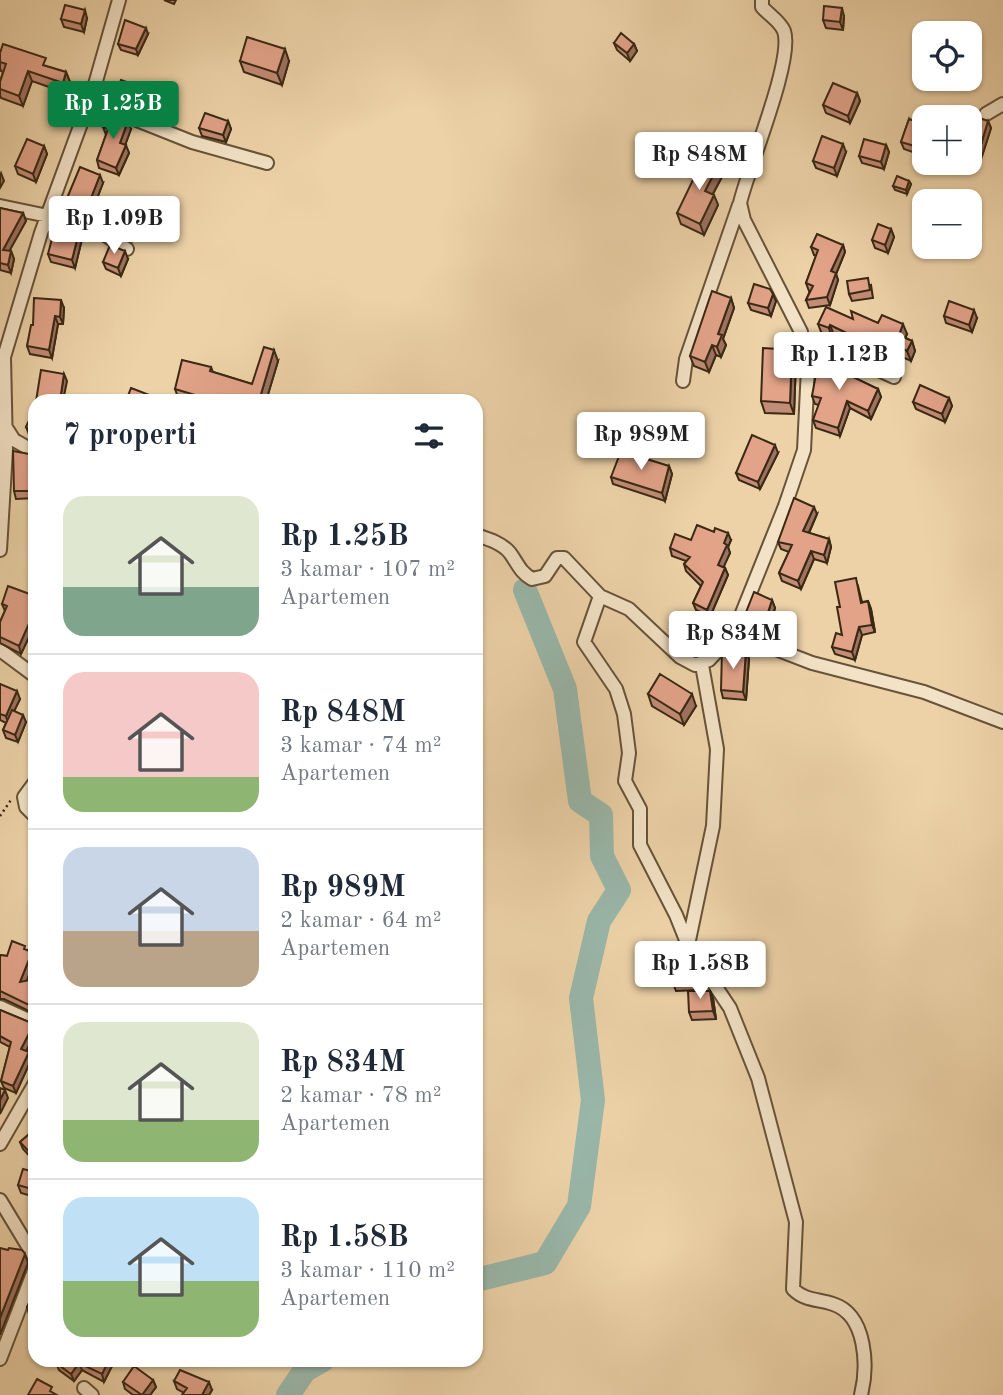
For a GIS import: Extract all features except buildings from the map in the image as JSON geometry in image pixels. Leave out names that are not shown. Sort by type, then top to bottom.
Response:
[{"type":"street","points":[[0,550],[5,426],[4,357],[46,220],[89,101],[118,0]]},
{"type":"street","points":[[683,381],[686,359],[740,203],[772,98],[785,36],[780,24],[762,7],[762,0]]},
{"type":"street","points":[[89,101],[192,142],[267,163]]},
{"type":"street","points":[[986,114],[1003,104]]},
{"type":"street","points":[[483,537],[495,541],[509,551],[520,570],[532,579],[542,578],[557,558],[565,558],[600,596],[614,600],[639,617],[680,657],[695,665],[702,665],[734,633],[785,506],[804,450],[806,358],[801,332],[744,220],[740,203]]},
{"type":"street","points":[[0,206],[92,230],[110,237],[127,249]]},
{"type":"street","points":[[806,358],[825,354],[843,355],[894,377]]},
{"type":"street","points":[[5,426],[15,440],[28,448]]},
{"type":"street","points":[[600,596],[584,642],[616,689],[629,743],[626,788],[636,800],[642,820],[640,845],[676,915],[688,945],[730,1008],[758,1078],[796,1222],[793,1289],[800,1296],[838,1306],[855,1322],[867,1368],[861,1395]]},
{"type":"street","points":[[734,633],[812,663],[924,692],[1003,722]]},
{"type":"street","points":[[0,649],[28,671]]},
{"type":"street","points":[[688,945],[713,826],[716,775],[717,749],[702,665]]},
{"type":"street","points":[[28,792],[24,797],[28,809]]},
{"type":"street","points":[[0,1007],[28,1020]]},
{"type":"street","points":[[0,1144],[28,1098]]},
{"type":"street","points":[[0,1200],[28,1246]]},
{"type":"street","points":[[0,1359],[28,1286]]},
{"type":"waterway","points":[[483,1278],[545,1263],[579,1206],[593,1100],[581,998],[599,921],[619,890],[602,856],[601,815],[580,801],[565,689],[525,590]]},
{"type":"waterway","points":[[288,1395],[305,1370],[310,1367]]}]
